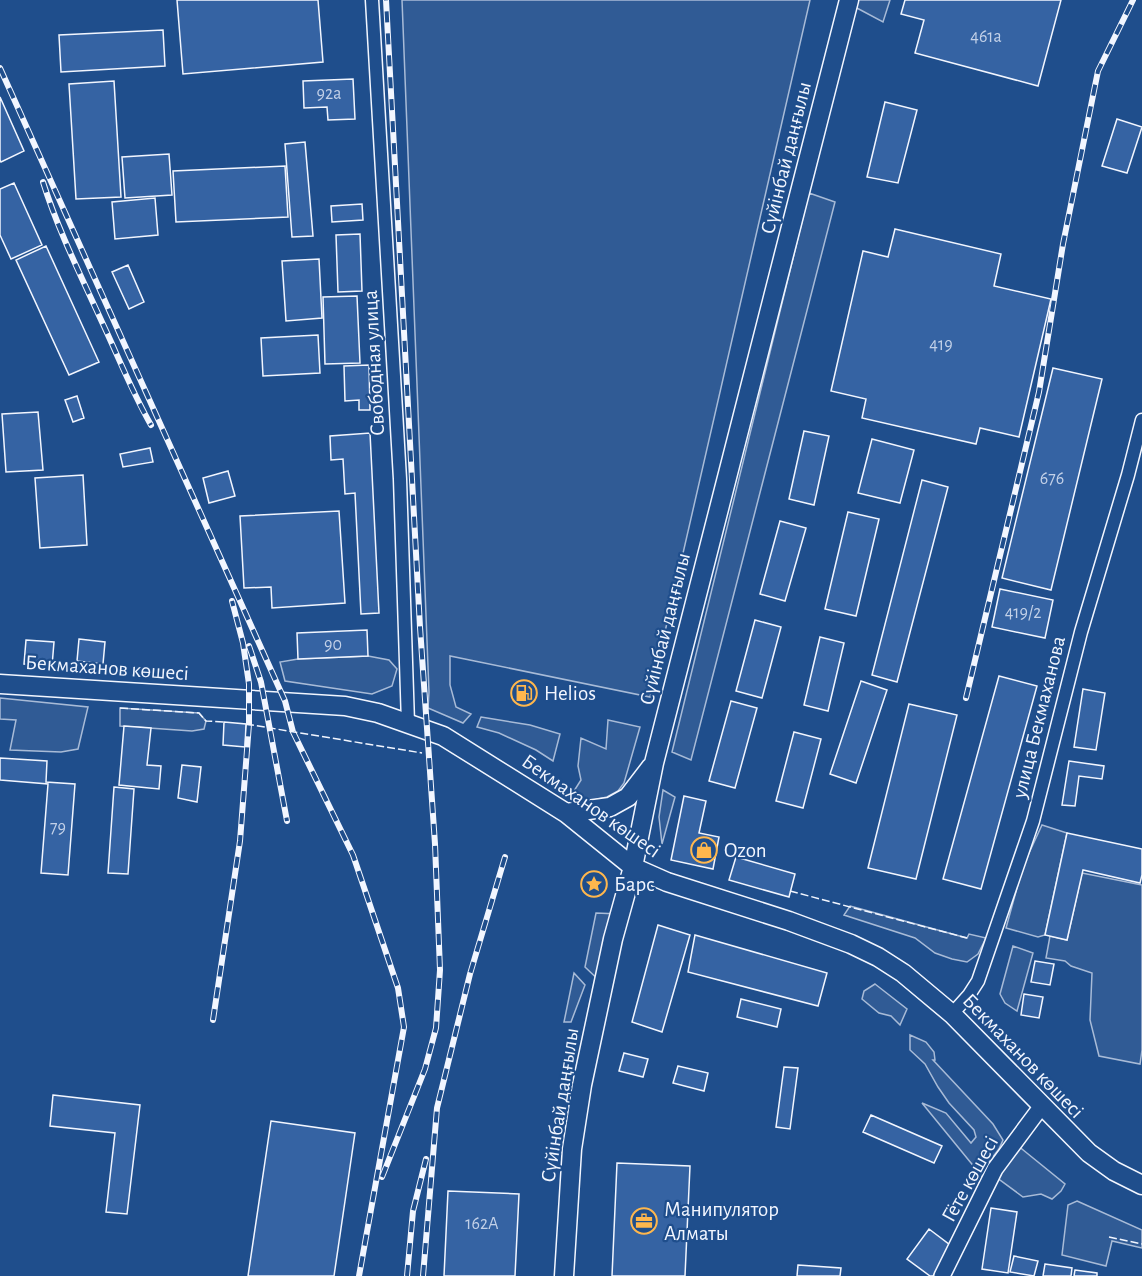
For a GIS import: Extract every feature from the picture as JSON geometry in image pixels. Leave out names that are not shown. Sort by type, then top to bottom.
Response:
[{"type":"main road","name":"Сүйінбай даңғылы","points":[[564,1276],[573,1149],[582,1085],[613,939],[633,867],[654,763],[849,0]]},
{"type":"main road","name":"Бекмаханов көшесі","points":[[0,684],[345,706],[378,713],[442,736],[566,813],[633,867],[667,882],[789,921],[851,944],[903,973],[952,1014],[1041,1107],[1089,1153],[1114,1172],[1142,1185]]},
{"type":"main road","points":[[566,813],[610,807],[628,797],[654,763]]},
{"type":"street","name":"Свободная улица","points":[[372,0],[400,479],[408,723]]},
{"type":"street","name":"улица Бекмаханова","points":[[952,1014],[978,981],[1033,822],[1081,632],[1142,420]]},
{"type":"street","name":"Гёте көшесі","points":[[942,1276],[995,1169],[1041,1107]]},
{"type":"shaded area","points":[[402,0],[810,0],[650,697],[450,656],[450,685],[456,707],[471,714],[463,723],[428,708]]},
{"type":"shaded area","points":[[857,0],[890,0],[883,22],[855,7]]},
{"type":"shaded area","points":[[809,193],[835,202],[691,760],[672,752]]},
{"type":"shaded area","points":[[368,656],[389,660],[397,669],[392,686],[372,694],[285,681],[280,662],[298,659]]},
{"type":"shaded area","points":[[0,698],[88,707],[78,749],[61,752],[10,750],[16,720],[0,719]]},
{"type":"shaded area","points":[[120,708],[199,713],[206,721],[204,729],[192,731],[120,726]]},
{"type":"shaded area","points":[[481,717],[530,725],[560,734],[553,761],[536,750],[499,733],[477,727]]},
{"type":"shaded area","points":[[608,720],[640,727],[624,783],[618,791],[607,797],[589,801],[573,797],[572,794],[581,780],[578,766],[581,738],[606,749]]},
{"type":"shaded area","points":[[663,790],[675,797],[662,844],[659,817]]},
{"type":"shaded area","points":[[1042,825],[1067,833],[1045,935],[1038,937],[1006,928],[1023,866]]},
{"type":"shaded area","points":[[1082,873],[1142,885],[1142,1050],[1140,1064],[1099,1056],[1090,1020],[1092,973],[1071,966],[1065,961],[1046,958],[1050,936],[1067,940]]},
{"type":"shaded area","points":[[850,906],[967,938],[969,934],[986,938],[978,954],[967,962],[952,959],[935,953],[915,938],[844,915]]},
{"type":"shaded area","points":[[596,913],[619,914],[603,984],[585,967]]},
{"type":"shaded area","points":[[1013,946],[1033,953],[1017,1011],[1005,1003],[1000,994]]},
{"type":"shaded area","points":[[574,973],[585,985],[571,1022],[564,1022]]},
{"type":"shaded area","points":[[875,984],[907,1009],[900,1025],[891,1016],[879,1013],[862,999],[864,991]]},
{"type":"shaded area","points":[[910,1035],[926,1042],[934,1052],[935,1060],[933,1060],[993,1124],[1003,1140],[980,1174],[922,1103],[946,1113],[971,1143],[976,1137],[974,1130],[949,1103],[925,1064],[910,1050]]},
{"type":"shaded area","points":[[1017,1145],[1065,1184],[1052,1199],[1041,1194],[1023,1197],[996,1177]]},
{"type":"shaded area","points":[[1077,1201],[1142,1230],[1142,1248],[1112,1241],[1106,1266],[1062,1255],[1068,1205]]},
{"type":"building","points":[[177,0],[318,0],[323,62],[183,74]]},
{"type":"building","points":[[905,0],[1061,0],[1038,86],[915,53],[924,20],[901,14]]},
{"type":"building","points":[[163,30],[165,66],[61,72],[59,35]]},
{"type":"building","points":[[353,79],[355,119],[328,120],[327,107],[304,108],[303,81]]},
{"type":"building","points":[[114,81],[121,197],[76,199],[69,84]]},
{"type":"building","points":[[0,97],[24,151],[1,162],[0,160]]},
{"type":"building","points":[[885,102],[917,110],[898,183],[867,177]]},
{"type":"building","points":[[1117,119],[1142,127],[1127,173],[1102,166]]},
{"type":"building","points":[[305,142],[313,236],[292,237],[285,144]]},
{"type":"building","points":[[169,154],[172,195],[125,198],[122,157]]},
{"type":"building","points":[[285,166],[288,217],[176,222],[173,171]]},
{"type":"building","points":[[14,183],[42,245],[11,259],[0,235],[0,189]]},
{"type":"building","points":[[155,198],[158,235],[115,239],[112,202]]},
{"type":"building","points":[[362,204],[363,220],[332,222],[331,206]]},
{"type":"building","points":[[895,229],[1001,254],[994,286],[1051,299],[1019,437],[980,428],[976,444],[862,418],[866,399],[831,391],[863,251],[888,257]]},
{"type":"building","points":[[360,234],[362,291],[338,292],[336,235]]},
{"type":"building","points":[[46,246],[99,362],[69,375],[16,260]]},
{"type":"building","points":[[319,259],[322,318],[286,321],[282,261]]},
{"type":"building","points":[[128,265],[144,302],[129,309],[112,272]]},
{"type":"building","points":[[357,296],[360,363],[325,364],[323,297]]},
{"type":"building","points":[[318,335],[320,373],[263,376],[261,338]]},
{"type":"building","points":[[369,365],[370,410],[359,410],[359,400],[345,401],[344,366]]},
{"type":"building","points":[[1053,368],[1102,379],[1051,590],[1002,578]]},
{"type":"building","points":[[77,396],[84,418],[73,422],[65,400]]},
{"type":"building","points":[[38,412],[43,470],[6,472],[2,414]]},
{"type":"building","points":[[804,431],[829,436],[814,505],[789,499]]},
{"type":"building","points":[[370,433],[379,613],[361,614],[355,493],[345,494],[343,459],[331,460],[330,436]]},
{"type":"building","points":[[872,439],[914,450],[900,503],[858,493]]},
{"type":"building","points":[[150,448],[153,462],[123,467],[120,454]]},
{"type":"building","points":[[228,471],[235,496],[209,503],[203,478]]},
{"type":"building","points":[[83,475],[87,545],[40,548],[35,478]]},
{"type":"building","points":[[922,480],[948,487],[897,682],[872,675]]},
{"type":"building","points":[[339,511],[345,603],[272,608],[271,587],[244,588],[240,516]]},
{"type":"building","points":[[848,512],[879,519],[856,616],[825,609]]},
{"type":"building","points":[[780,521],[806,528],[785,601],[760,594]]},
{"type":"building","points":[[1000,589],[1053,600],[1045,638],[992,627]]},
{"type":"building","points":[[755,620],[781,627],[762,698],[736,691]]},
{"type":"building","points":[[367,630],[368,656],[298,659],[297,633]]},
{"type":"building","points":[[820,637],[844,643],[828,711],[804,705]]},
{"type":"building","points":[[79,639],[105,642],[103,664],[77,661]]},
{"type":"building","points":[[26,640],[54,642],[52,666],[24,664]]},
{"type":"building","points":[[999,676],[1037,686],[981,889],[943,879]]},
{"type":"building","points":[[861,681],[887,690],[856,783],[830,774]]},
{"type":"building","points":[[1083,689],[1105,693],[1096,750],[1074,747]]},
{"type":"building","points":[[731,701],[757,708],[735,788],[709,781]]},
{"type":"building","points":[[909,704],[957,715],[916,879],[868,868]]},
{"type":"building","points":[[224,722],[246,724],[245,747],[223,745]]},
{"type":"building","points":[[124,726],[151,728],[147,765],[161,766],[159,789],[119,785]]},
{"type":"building","points":[[794,732],[821,739],[803,808],[776,801]]},
{"type":"building","points":[[0,758],[47,761],[46,782],[75,784],[68,875],[41,873],[48,784],[0,780]]},
{"type":"building","points":[[1069,761],[1104,766],[1102,779],[1079,776],[1075,806],[1062,805]]},
{"type":"building","points":[[182,765],[201,767],[197,802],[178,798]]},
{"type":"building","points":[[114,787],[134,789],[128,874],[108,873]]},
{"type":"building","points":[[684,796],[706,801],[699,833],[719,837],[713,869],[671,860]]},
{"type":"building","points":[[1067,833],[1142,849],[1142,875],[1140,883],[1083,870],[1067,940],[1045,935]]},
{"type":"building","points":[[736,857],[795,874],[789,897],[729,880]]},
{"type":"building","points":[[658,925],[690,935],[662,1032],[632,1022]]},
{"type":"building","points":[[695,935],[827,973],[818,1006],[688,972]]},
{"type":"building","points":[[1035,961],[1054,964],[1050,985],[1031,982]]},
{"type":"building","points":[[1024,994],[1043,997],[1039,1018],[1021,1015]]},
{"type":"building","points":[[741,999],[781,1009],[777,1027],[737,1017]]},
{"type":"building","points":[[624,1053],[648,1059],[643,1077],[619,1071]]},
{"type":"building","points":[[678,1066],[708,1073],[704,1091],[673,1083]]},
{"type":"building","points":[[784,1067],[798,1068],[790,1129],[776,1127]]},
{"type":"building","points":[[53,1095],[140,1105],[127,1214],[106,1212],[115,1133],[50,1126]]},
{"type":"building","points":[[871,1115],[942,1146],[934,1163],[863,1132]]},
{"type":"building","points":[[271,1121],[355,1133],[334,1276],[248,1276]]},
{"type":"building","points":[[617,1163],[690,1166],[685,1276],[612,1276]]},
{"type":"building","points":[[448,1191],[519,1194],[515,1276],[444,1276]]},
{"type":"building","points":[[991,1208],[1017,1212],[1008,1273],[982,1269]]},
{"type":"building","points":[[929,1229],[954,1248],[933,1276],[907,1259]]},
{"type":"building","points":[[1014,1256],[1038,1261],[1034,1276],[1010,1272]]},
{"type":"building","points":[[1045,1264],[1072,1268],[1071,1276],[1043,1276]]},
{"type":"building","points":[[798,1265],[841,1268],[840,1276],[797,1276]]},
{"type":"building","points":[[1075,1270],[1097,1273],[1097,1276],[1074,1276]]},
{"type":"railway","points":[[382,1177],[425,1069],[436,1028],[440,970],[435,844],[420,627],[386,0]]},
{"type":"railway","points":[[966,698],[1039,392],[1063,244],[1098,71],[1133,0]]},
{"type":"railway","points":[[0,68],[285,701],[293,732],[353,855],[398,988],[404,1027],[359,1276]]},
{"type":"railway","points":[[43,182],[70,253],[131,387],[151,425]]},
{"type":"railway","points":[[213,1020],[240,841],[249,724],[249,684],[243,643],[232,601]]},
{"type":"railway","points":[[249,646],[261,682],[287,821]]},
{"type":"railway","points":[[423,1276],[437,1108],[470,974],[505,857]]},
{"type":"railway","points":[[407,1276],[413,1211],[426,1159]]},
{"type":"fence","points":[[120,708],[199,713],[206,721],[224,722]]},
{"type":"fence","points":[[246,724],[422,753]]},
{"type":"fence","points":[[790,891],[967,938]]},
{"type":"fence","points":[[1109,1237],[1142,1244]]},
{"type":"place","name":"Helios","points":[[524,693]]},
{"type":"place","name":"Ozon","points":[[704,850]]},
{"type":"place","name":"Барс","points":[[594,884]]},
{"type":"place","name":"Манипулятор Алматы","points":[[644,1221]]}]
